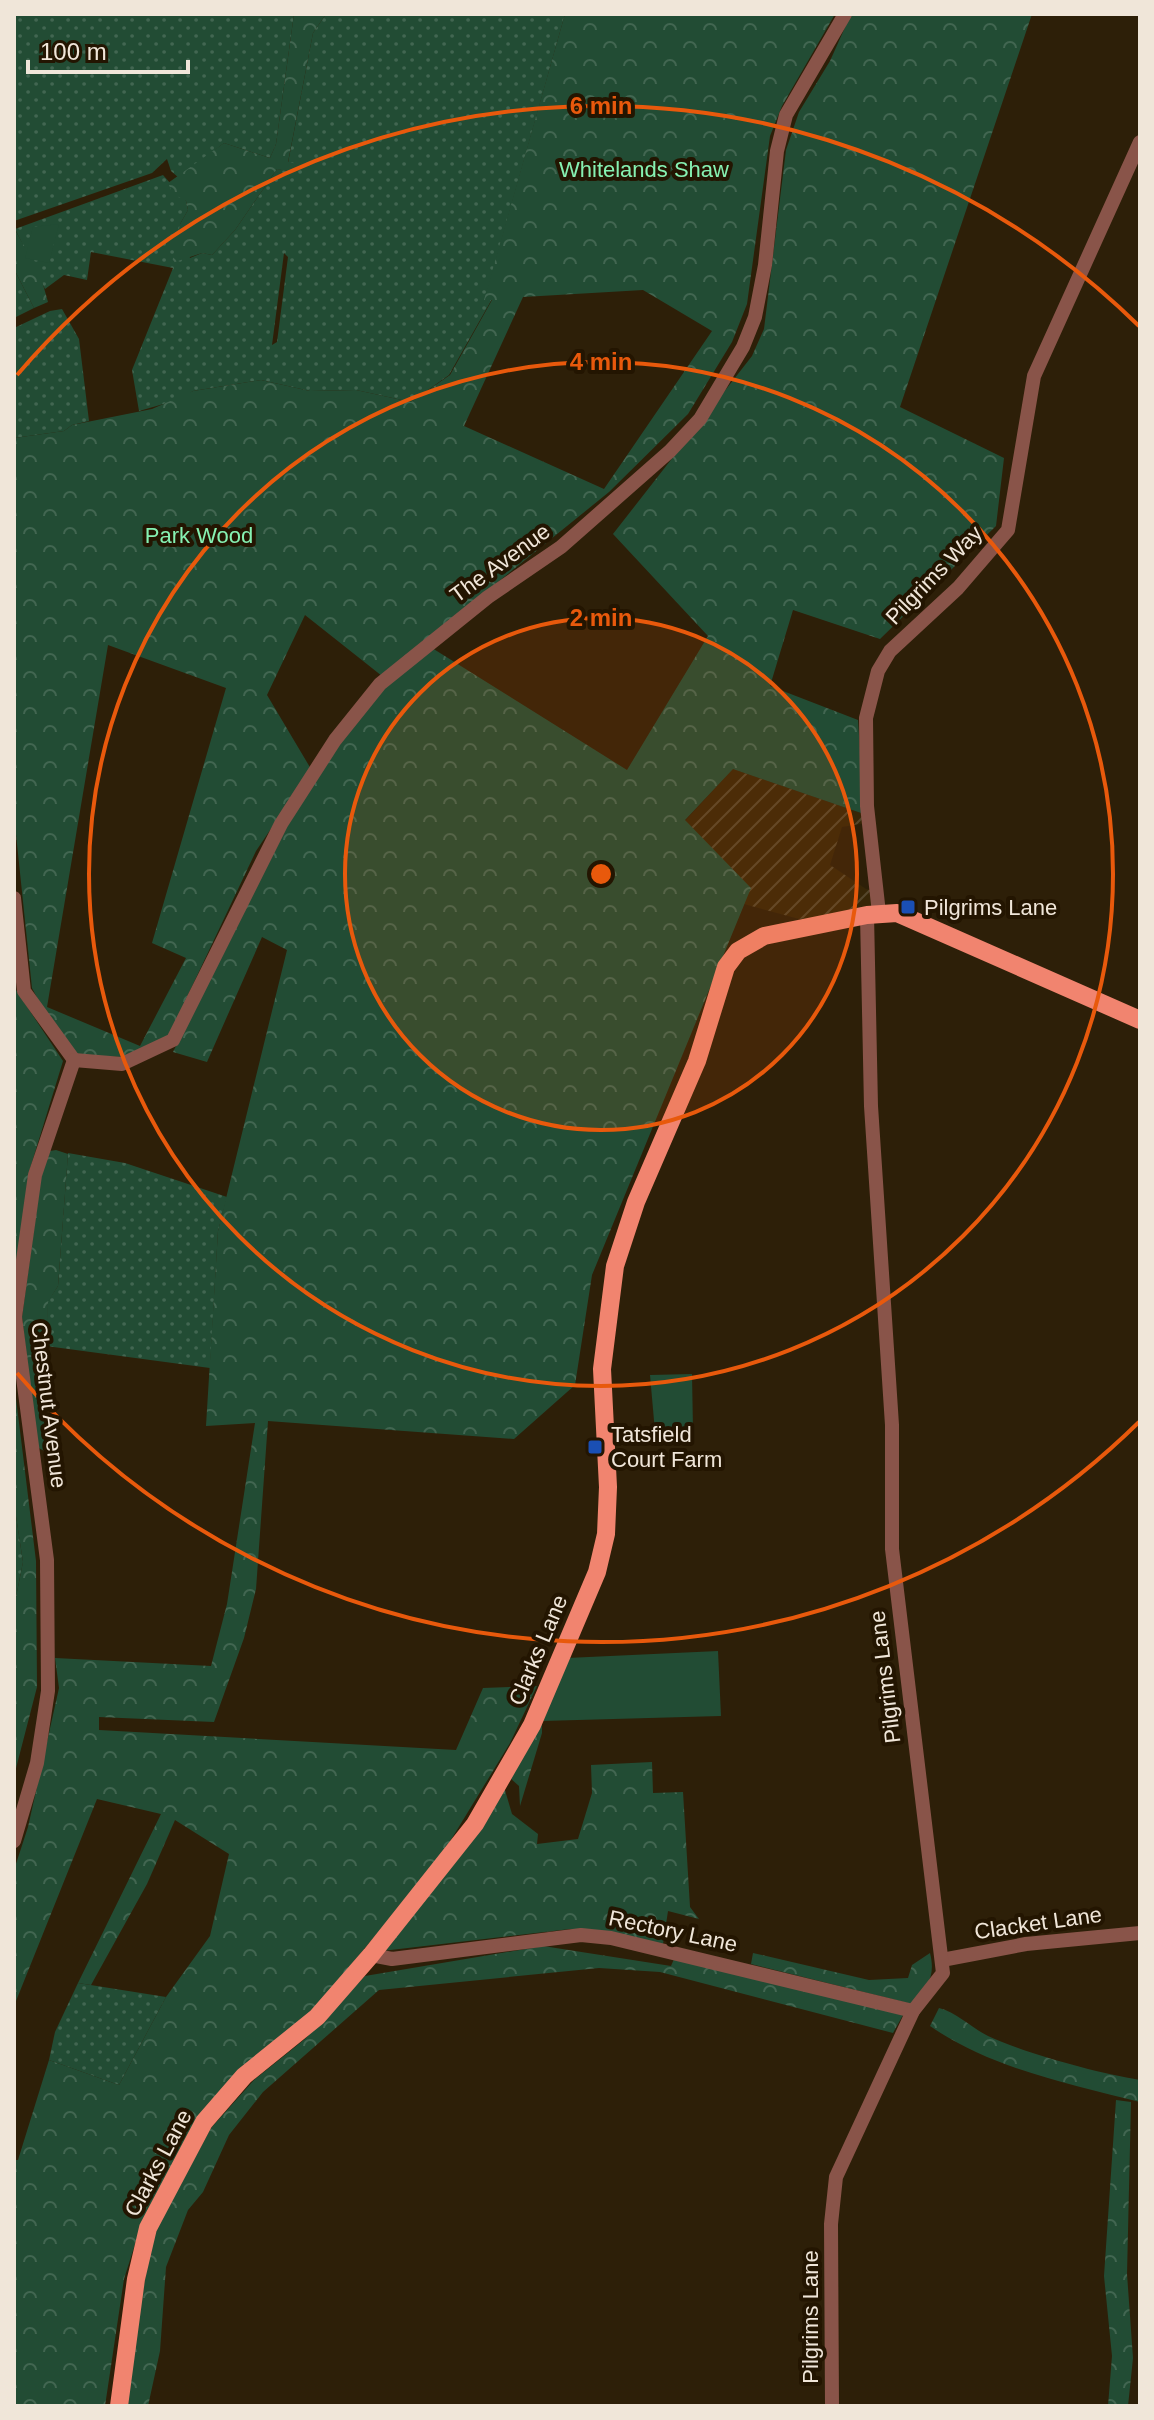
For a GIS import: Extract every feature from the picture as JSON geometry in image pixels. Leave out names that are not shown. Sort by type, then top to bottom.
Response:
[{"type":"main road","points":[[873,914],[914,918],[1140,1020]]},
{"type":"main road","name":"Clarks Lane","points":[[119,2406],[136,2279],[148,2228],[204,2122],[244,2076],[317,2017],[371,1955],[475,1824],[532,1725],[597,1572],[606,1534],[608,1487],[602,1369],[615,1266],[636,1202],[697,1061],[726,967],[738,951],[764,936],[873,914]]},
{"type":"street","name":"The Avenue","points":[[74,1060],[122,1064],[173,1040],[281,824],[334,742],[380,684],[488,597],[561,547],[670,451],[700,419],[743,347],[755,317],[765,265],[777,151],[786,115],[845,14]]},
{"type":"street","name":"Pilgrims Way","points":[[873,914],[866,718],[878,671],[890,651],[958,588],[1008,530],[1034,376],[1140,142]]},
{"type":"street","points":[[14,898],[24,991],[74,1060]]},
{"type":"street","name":"Pilgrims Lane","points":[[832,2406],[831,2224],[836,2177],[913,2011],[943,1973],[892,1549],[892,1425],[871,1106],[873,914]]},
{"type":"street","name":"Chestnut Avenue","points":[[14,1841],[37,1763],[48,1691],[47,1560],[15,1317],[35,1175],[74,1060]]},
{"type":"street","name":"Clacket Lane","points":[[942,1960],[1026,1944],[1140,1933]]},
{"type":"street","name":"Rectory Lane","points":[[371,1955],[392,1959],[581,1935],[611,1938],[891,2003],[913,2011]]},
{"type":"shaded area","points":[[733,769],[864,814],[866,823],[842,827],[830,865],[866,889],[875,891],[871,905],[857,913],[799,919],[744,904],[750,888],[685,821]]},
{"type":"green space","points":[[14,14],[294,14],[276,144],[270,158],[224,143],[179,178],[171,171],[167,159],[152,173],[14,221]]},
{"type":"green space","points":[[294,14],[326,14],[313,33],[288,162],[298,164],[296,173],[277,169],[235,230],[212,255],[202,253],[172,263],[180,224],[188,210],[186,201],[173,194],[168,183],[224,143],[270,158],[276,144]]},
{"type":"green space","points":[[326,14],[565,14],[485,299],[492,299],[449,375],[411,402],[356,390],[310,391],[261,380],[193,391],[181,399],[139,411],[132,370],[173,268],[91,252],[87,280],[64,275],[45,289],[15,229],[163,175],[186,201],[188,210],[180,224],[190,258],[202,253],[212,255],[235,230],[277,169],[296,172],[297,165],[288,163],[313,33]],"holes":[[[284,253],[288,257],[277,342],[272,345]]]},
{"type":"green space","name":"Park Wood","points":[[565,14],[835,14],[782,106],[770,136],[747,304],[732,342],[688,414],[609,492],[382,676],[305,615],[267,695],[311,769],[256,851],[169,1035],[123,1057],[78,1055],[46,1015],[32,988],[14,815],[14,438],[64,431],[72,425],[152,409],[193,391],[261,380],[310,391],[356,390],[411,402],[450,375],[492,300],[484,300]],"holes":[[[643,290],[712,331],[604,489],[464,426],[523,297]],[[108,645],[226,688],[152,943],[186,958],[140,1046],[47,1007]]]},
{"type":"green space","points":[[851,14],[1032,14],[900,407],[1004,458],[996,526],[880,639],[793,610],[770,686],[858,720],[864,814],[733,769],[685,820],[751,888],[592,1275],[575,1385],[514,1439],[268,1421],[256,1589],[244,1638],[214,1722],[99,1717],[99,1730],[456,1750],[483,1688],[537,1686],[510,1743],[438,1861],[313,2010],[201,2114],[141,2225],[124,2279],[105,2406],[14,2406],[14,2160],[18,2160],[49,2060],[119,2085],[166,1997],[210,1936],[229,1854],[175,1820],[147,1884],[91,1985],[78,1983],[161,1814],[97,1799],[14,2006],[14,1870],[28,1827],[59,1688],[55,1658],[211,1666],[227,1604],[255,1423],[206,1426],[218,1231],[287,950],[262,937],[207,1062],[173,1052],[295,807],[378,690],[432,648],[627,770],[708,636],[613,534],[752,356],[764,329],[786,150],[799,112],[830,61]]},
{"type":"green space","points":[[59,224],[49,263],[25,258],[33,227]]},
{"type":"green space","points":[[14,228],[40,274],[48,302],[34,308],[14,269]]},
{"type":"green space","points":[[14,274],[34,308],[14,318]]},
{"type":"green space","points":[[62,309],[79,339],[89,421],[72,425],[64,431],[14,438],[14,328],[50,311]]},
{"type":"green space","points":[[14,987],[63,1061],[29,1172],[14,1280]]},
{"type":"green space","points":[[50,1151],[68,1154],[58,1286],[48,1302],[46,1452],[37,1447],[22,1317],[41,1177]]},
{"type":"green space","points":[[68,1153],[125,1163],[227,1197],[218,1231],[210,1368],[46,1346],[48,1301],[58,1286]]},
{"type":"green space","points":[[692,1374],[693,1430],[655,1432],[650,1375]]},
{"type":"green space","points":[[14,1382],[36,1561],[37,1687],[14,1776],[14,1607],[23,1562],[14,1503]]},
{"type":"green space","points":[[14,1503],[23,1562],[14,1607]]},
{"type":"green space","points":[[718,1651],[721,1716],[542,1721],[567,1658]]},
{"type":"green space","points":[[542,1721],[542,1733],[520,1806],[519,1786],[510,1778]]},
{"type":"green space","points":[[652,1762],[653,1793],[683,1792],[690,1907],[699,1919],[668,1911],[663,1944],[597,1930],[570,1929],[382,1951],[504,1787],[512,1814],[538,1834],[537,1844],[578,1839],[592,1793],[591,1765]]},
{"type":"green space","points":[[543,1946],[671,1966],[674,1959],[903,2015],[893,2033],[660,1972],[599,1968],[379,1990],[263,2092],[229,2135],[203,2192],[188,2210],[166,2267],[160,2351],[148,2406],[124,2406],[152,2237],[211,2128],[254,2080],[305,2039],[365,1976]]},
{"type":"green space","points":[[753,1953],[869,1980],[908,1978],[912,1965],[930,1953],[932,1969],[926,1987],[912,2004],[751,1964]]},
{"type":"green space","points":[[78,1983],[166,1997],[119,2085],[49,2060],[55,2032]]},
{"type":"green space","points":[[939,2008],[988,2036],[1022,2049],[1083,2068],[1140,2080],[1140,2102],[1031,2073],[978,2053],[930,2026]]},
{"type":"green space","points":[[1116,2100],[1131,2102],[1127,2274],[1133,2358],[1128,2406],[1108,2406],[1112,2356],[1104,2276]]},
{"type":"place","name":"Pilgrims Lane","points":[[908,907]]},
{"type":"place","name":"Tatsfield Court Farm","points":[[595,1447]]},
{"type":"park label","name":"Whitelands Shaw","points":[[644,169]]}]
